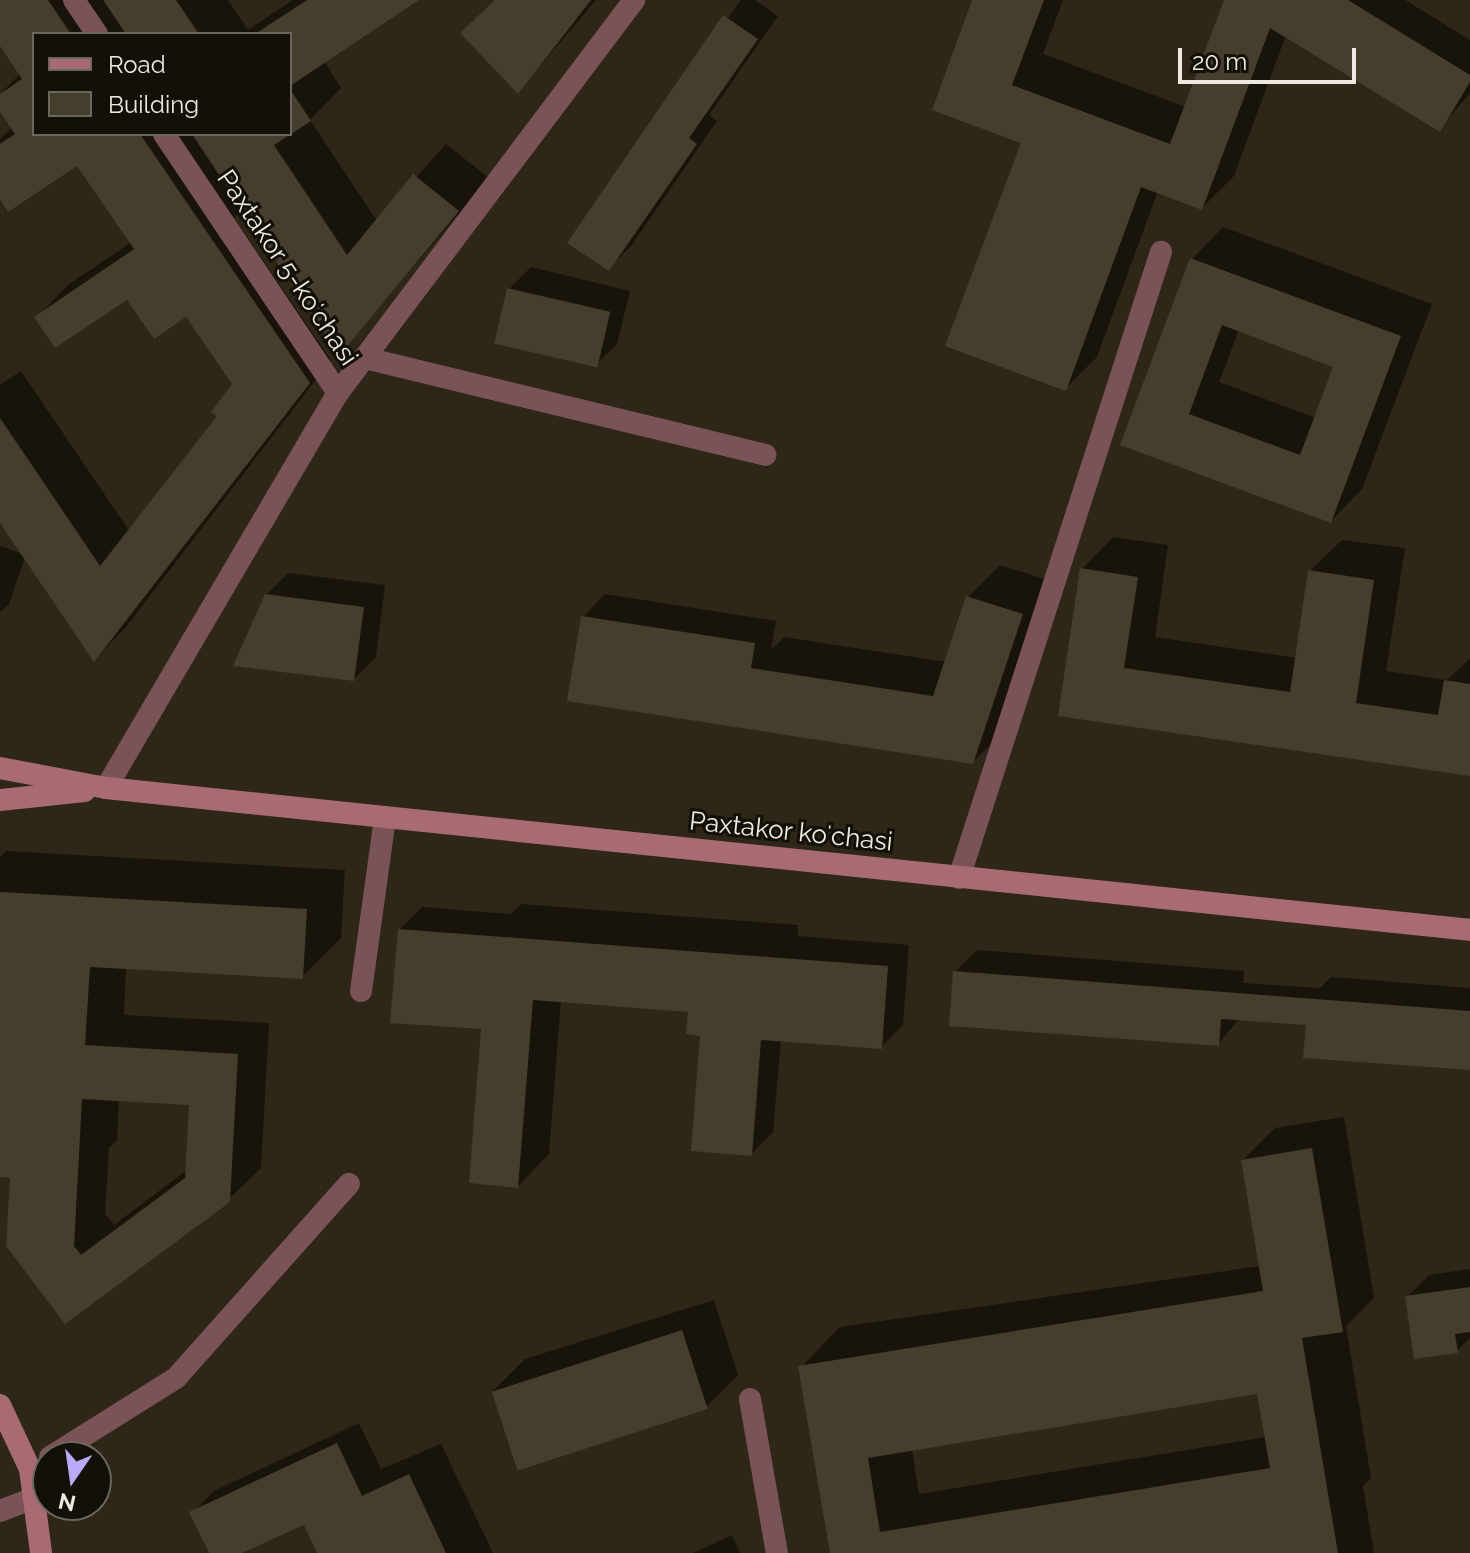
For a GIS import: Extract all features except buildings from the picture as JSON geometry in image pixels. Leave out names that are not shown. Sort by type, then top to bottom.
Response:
[{"type":"main road","points":[[0,768],[106,788]]},
{"type":"main road","name":"Paxtakor koʻchasi","points":[[106,788],[1470,930]]},
{"type":"main road","points":[[0,800],[106,788]]},
{"type":"main road","points":[[0,1405],[32,1447]]},
{"type":"main road","points":[[38,1521],[41,1553]]},
{"type":"street","points":[[74,0],[96,32]]},
{"type":"street","points":[[106,788],[338,393],[634,0]]},
{"type":"street","name":"Paxtakor 5-koʻchasi","points":[[165,136],[338,393]]},
{"type":"street","points":[[959,878],[1161,252]]},
{"type":"street","points":[[365,358],[765,455]]},
{"type":"street","points":[[361,991],[385,819]]},
{"type":"street","points":[[75,1441],[176,1378],[349,1184]]},
{"type":"street","points":[[750,1399],[777,1553]]},
{"type":"street","points":[[0,1511],[32,1499]]}]
